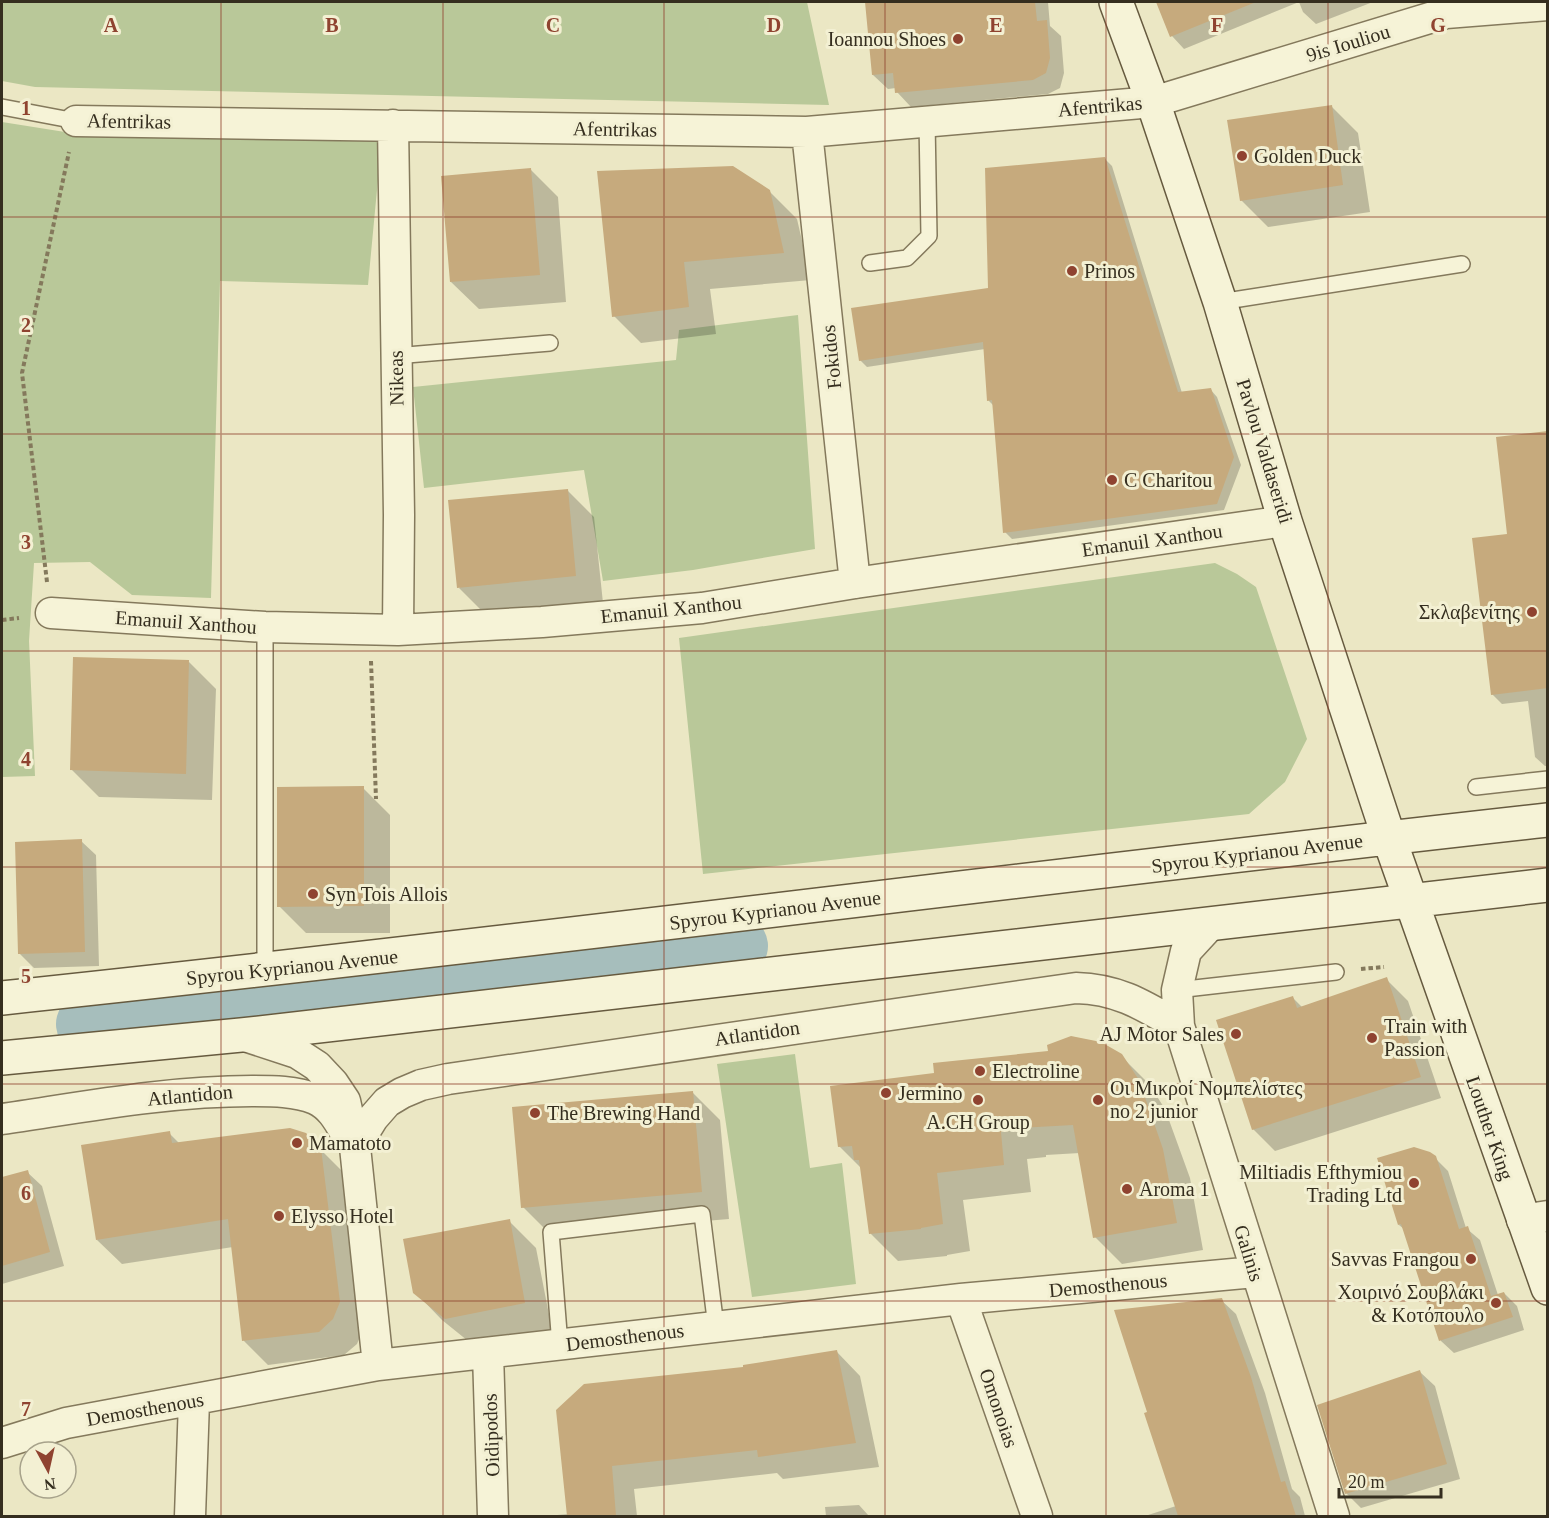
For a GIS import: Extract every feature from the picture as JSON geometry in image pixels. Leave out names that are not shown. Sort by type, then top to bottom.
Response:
[{"type":"main road","name":"Pavlou Valdaseridi","points":[[1116,2],[1153,102],[1220,302],[1286,520],[1411,900]]},
{"type":"main road","name":"Spyrou Kyprianou Avenue","points":[[2,998],[265,970],[1548,819]]},
{"type":"main road","points":[[2,1058],[241,1035],[1548,885]]},
{"type":"main road","name":"Louther King","points":[[1411,900],[1535,1218],[1548,1288]]},
{"type":"street","name":"9is Iouliou","points":[[1153,102],[1444,7],[1548,5]]},
{"type":"street","name":"Afentrikas","points":[[76,121],[807,132],[1153,102]]},
{"type":"street","name":"Nikeas","points":[[393,125],[399,515],[398,630]]},
{"type":"street","name":"Fokidos","points":[[807,132],[855,583]]},
{"type":"street","name":"Emanuil Xanthou","points":[[51,613],[266,627],[398,630],[542,622],[702,608],[855,583],[1286,520]]},
{"type":"street","name":"Galinis","points":[[1210,925],[1186,951],[1177,990],[1179,1026],[1334,1516]]},
{"type":"street","name":"Atlantidon","points":[[355,1147],[373,1118],[387,1102],[402,1093],[421,1085],[448,1079],[541,1065],[1076,988],[1095,988],[1130,998],[1179,1026]]},
{"type":"street","name":"Atlantidon","points":[[241,1035],[297,1053],[317,1066],[333,1083],[345,1101],[355,1147],[378,1365]]},
{"type":"street","name":"Atlantidon","points":[[2,1119],[216,1091],[280,1092],[302,1095],[332,1110],[355,1147]]},
{"type":"street","name":"Demosthenous","points":[[2,1443],[66,1423],[378,1365],[961,1299],[1255,1272]]},
{"type":"street","name":"Omonoias","points":[[961,1299],[1037,1516]]},
{"type":"street","name":"Oidipodos","points":[[488,1353],[493,1516]]},
{"type":"street","points":[[190,1516],[194,1401]]},
{"type":"lane","points":[[2,107],[76,121]]},
{"type":"lane","points":[[870,263],[906,258],[929,236],[927,121]]},
{"type":"lane","points":[[1220,302],[1462,264]]},
{"type":"lane","points":[[395,356],[550,343]]},
{"type":"lane","points":[[265,970],[266,627]]},
{"type":"lane","points":[[1476,787],[1548,779]]},
{"type":"lane","points":[[1177,990],[1336,972]]},
{"type":"lane","points":[[560,1345],[550,1232],[702,1214],[716,1327]]},
{"type":"path","points":[[51,613],[22,373],[76,121]]},
{"type":"path","points":[[376,799],[371,655],[398,630]]},
{"type":"green space","points":[[2,2],[807,2],[829,105],[35,87],[2,81]]},
{"type":"green space","points":[[2,122],[65,132],[382,137],[368,285],[220,281],[211,598],[132,595],[90,562],[34,563],[29,641],[35,776],[2,777]]},
{"type":"green space","points":[[798,315],[815,549],[693,570],[603,581],[584,470],[424,488],[413,387],[676,360],[679,330]]},
{"type":"green space","points":[[1215,563],[1256,587],[1307,739],[1285,782],[1249,814],[703,874],[679,638]]},
{"type":"green space","points":[[795,1054],[810,1168],[842,1163],[856,1284],[752,1297],[717,1064]]},
{"type":"building","name":"Ioannou Shoes","points":[[865,2],[1035,2],[1037,21],[1047,20],[1050,58],[1046,73],[1033,80],[895,93],[893,73],[872,75]]},
{"type":"building","points":[[1156,2],[1256,2],[1170,37]]},
{"type":"building","points":[[1332,105],[1343,185],[1240,201],[1227,120]]},
{"type":"building","points":[[1105,157],[1178,392],[1211,388],[1234,457],[1217,504],[1003,533],[992,400],[987,401],[983,342],[859,361],[851,308],[988,288],[985,168]]},
{"type":"building","points":[[733,166],[770,190],[784,253],[684,262],[689,307],[612,317],[597,171]]},
{"type":"building","points":[[531,168],[540,275],[450,282],[441,176]]},
{"type":"building","name":"Σκλαβενίτης","points":[[1548,431],[1548,688],[1491,695],[1472,538],[1507,534],[1496,437]]},
{"type":"building","points":[[568,489],[576,576],[457,588],[448,500]]},
{"type":"building","points":[[73,657],[189,660],[186,774],[70,770]]},
{"type":"building","points":[[364,786],[364,906],[277,907],[277,787]]},
{"type":"building","points":[[82,839],[85,952],[18,954],[15,842]]},
{"type":"building","points":[[1387,977],[1421,1077],[1252,1130],[1216,1020],[1293,996],[1297,1008]]},
{"type":"building","points":[[1071,1036],[1101,1042],[1122,1054],[1139,1080],[1163,1149],[1177,1223],[1093,1238],[1073,1125],[1019,1128],[1019,1130],[1001,1132],[1004,1165],[937,1173],[943,1224],[921,1229],[869,1234],[859,1160],[854,1160],[852,1146],[838,1147],[830,1086],[934,1073],[933,1063],[1048,1051],[1047,1045]]},
{"type":"building","points":[[693,1091],[702,1192],[521,1208],[512,1107]]},
{"type":"building","name":"Elysso Hotel","points":[[290,1128],[306,1133],[321,1148],[340,1302],[333,1319],[319,1332],[242,1341],[228,1219],[96,1240],[81,1145],[170,1131],[172,1143]]},
{"type":"building","points":[[1414,1147],[1436,1156],[1459,1229],[1468,1226],[1491,1296],[1504,1292],[1513,1317],[1439,1341],[1377,1158]]},
{"type":"building","points":[[28,1170],[50,1252],[2,1266],[2,1177]]},
{"type":"building","points":[[510,1219],[525,1303],[445,1319],[413,1293],[403,1239]]},
{"type":"building","points":[[1222,1298],[1251,1377],[1281,1482],[1285,1481],[1296,1516],[1178,1516],[1144,1413],[1147,1412],[1114,1310]]},
{"type":"building","points":[[837,1350],[856,1443],[758,1457],[757,1450],[612,1466],[616,1516],[567,1516],[556,1410],[584,1384],[743,1367],[743,1365]]},
{"type":"building","points":[[1420,1370],[1447,1464],[1345,1494],[1317,1405]]},
{"type":"waterway","points":[[87,1024],[737,946]]},
{"type":"place","name":"Ioannou Shoes","points":[[958,39]]},
{"type":"place","name":"Golden Duck","points":[[1242,156]]},
{"type":"place","name":"Prinos","points":[[1072,271]]},
{"type":"place","name":"C Charitou","points":[[1112,480]]},
{"type":"place","name":"Σκλαβενίτης","points":[[1532,612]]},
{"type":"place","name":"Syn Tois Allois","points":[[313,894]]},
{"type":"place","name":"AJ Motor Sales","points":[[1236,1034]]},
{"type":"place","name":"Train with Passion","points":[[1372,1038]]},
{"type":"place","name":"Electroline","points":[[980,1071]]},
{"type":"place","name":"Jermino","points":[[886,1093]]},
{"type":"place","name":"A.CH Group","points":[[978,1100]]},
{"type":"place","name":"Οι Μικροί Νομπελίστες no 2 junior","points":[[1098,1100]]},
{"type":"place","name":"The Brewing Hand","points":[[535,1113]]},
{"type":"place","name":"Mamatoto","points":[[297,1143]]},
{"type":"place","name":"Miltiadis Efthymiou Trading Ltd","points":[[1414,1183]]},
{"type":"place","name":"Aroma 1","points":[[1127,1189]]},
{"type":"place","name":"Elysso Hotel","points":[[279,1216]]},
{"type":"place","name":"Savvas Frangou","points":[[1471,1259]]},
{"type":"place","name":"Χοιρινό Σουβλάκι & Κοτόπουλο","points":[[1496,1303]]}]
